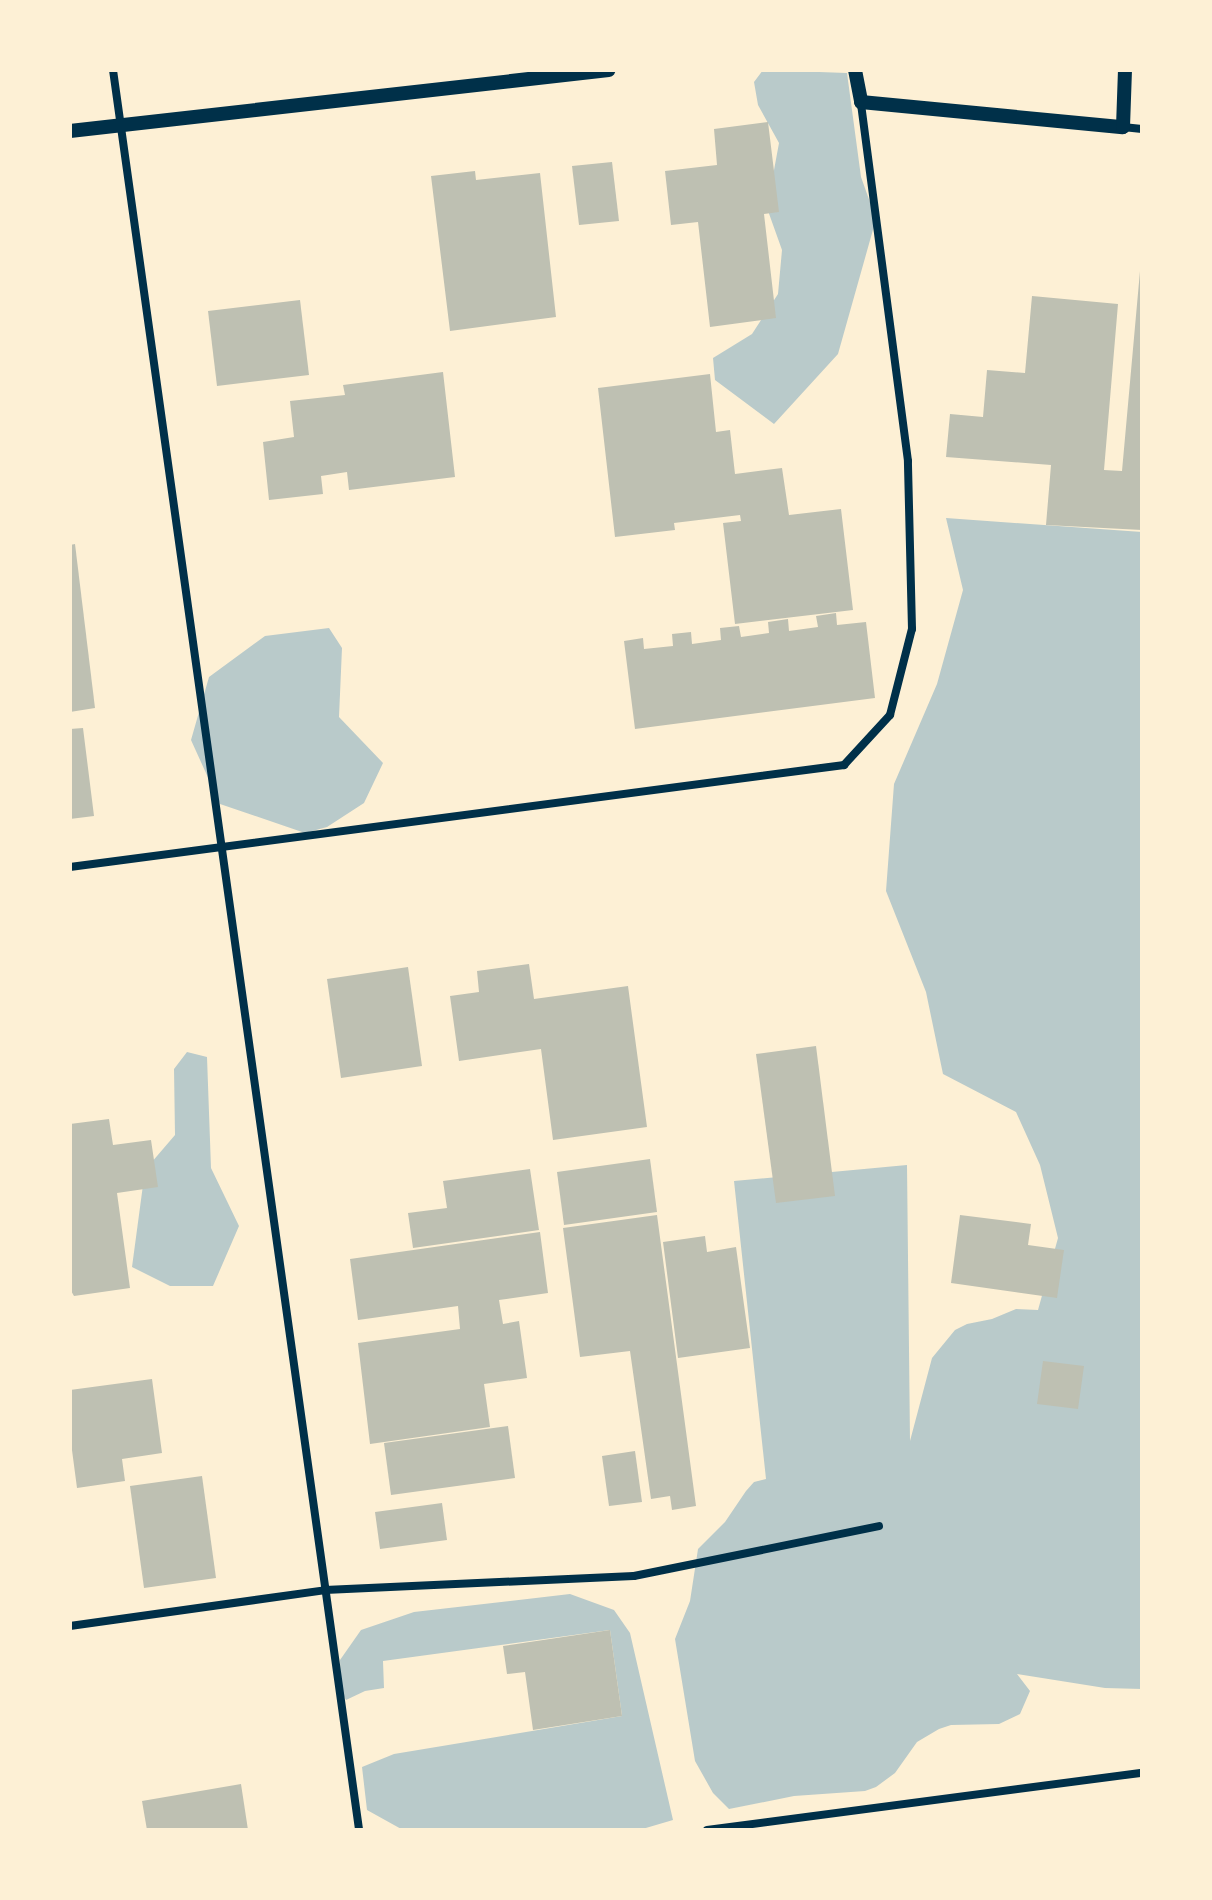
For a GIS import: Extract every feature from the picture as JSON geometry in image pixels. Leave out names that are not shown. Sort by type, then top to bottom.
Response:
[{"type":"street","points":[[113,70],[359,1830]]},
{"type":"street","points":[[70,131],[609,70]]},
{"type":"street","points":[[70,867],[844,765],[890,715],[912,629],[908,461],[855,70]]},
{"type":"street","points":[[1123,127],[1125,70]]},
{"type":"street","points":[[861,102],[1142,129]]},
{"type":"street","points":[[70,1626],[325,1590],[634,1576],[879,1526]]},
{"type":"street","points":[[707,1830],[1142,1773]]},
{"type":"shaded area","points":[[763,70],[847,73],[861,177],[876,219],[838,354],[774,424],[715,380],[713,358],[752,334],[778,294],[782,250],[767,208],[779,143],[758,105],[754,82]]},
{"type":"shaded area","points":[[946,518],[1142,532],[1142,1689],[1105,1688],[1017,1674],[1030,1691],[1020,1714],[999,1724],[951,1725],[939,1729],[917,1742],[895,1773],[876,1787],[865,1791],[794,1796],[729,1809],[713,1793],[695,1761],[675,1639],[690,1601],[698,1549],[725,1522],[754,1482],[766,1479],[734,1181],[907,1165],[910,1441],[932,1358],[955,1330],[967,1324],[992,1319],[1016,1309],[1038,1310],[1058,1238],[1040,1165],[1016,1112],[943,1074],[926,992],[886,891],[894,784],[937,684],[963,590]]},
{"type":"shaded area","points":[[329,628],[342,648],[339,717],[383,763],[364,803],[327,827],[305,833],[220,804],[191,740],[209,677],[265,636]]},
{"type":"shaded area","points":[[187,1052],[207,1057],[211,1168],[239,1226],[213,1286],[170,1286],[132,1267],[145,1170],[175,1135],[174,1069]]},
{"type":"shaded area","points":[[570,1594],[614,1610],[630,1633],[673,1820],[639,1830],[403,1830],[367,1810],[362,1767],[394,1754],[622,1716],[610,1630],[383,1661],[384,1688],[365,1691],[346,1700],[341,1692],[340,1660],[361,1630],[414,1612]]},
{"type":"building","points":[[768,122],[779,212],[764,214],[776,318],[710,327],[698,222],[671,225],[665,171],[717,165],[714,129]]},
{"type":"building","points":[[612,162],[619,221],[579,225],[572,166]]},
{"type":"building","points":[[475,171],[476,180],[540,173],[556,317],[450,331],[431,176]]},
{"type":"building","points":[[1140,271],[1142,530],[1046,525],[1051,465],[946,457],[950,414],[983,417],[987,370],[1025,373],[1032,296],[1118,304],[1104,470],[1122,471]]},
{"type":"building","points":[[300,300],[309,375],[217,386],[208,311]]},
{"type":"building","points":[[443,372],[455,477],[349,490],[347,472],[321,476],[323,494],[269,500],[263,442],[294,437],[290,401],[345,395],[343,385]]},
{"type":"building","points":[[710,374],[716,432],[730,430],[735,474],[782,468],[789,515],[841,509],[853,610],[735,624],[723,523],[741,521],[740,515],[674,523],[675,530],[615,537],[598,388]]},
{"type":"building","points":[[75,544],[95,708],[70,712],[70,545]]},
{"type":"building","points":[[836,613],[837,625],[866,622],[875,698],[635,729],[624,641],[643,638],[644,649],[673,646],[672,634],[691,632],[692,644],[721,640],[720,628],[739,626],[741,637],[769,633],[768,622],[788,619],[789,631],[818,627],[816,616]]},
{"type":"building","points":[[83,728],[94,816],[70,819],[70,729]]},
{"type":"building","points":[[529,964],[534,999],[628,986],[647,1127],[553,1140],[541,1049],[459,1061],[450,996],[479,992],[477,971]]},
{"type":"building","points":[[408,967],[422,1066],[341,1078],[327,979]]},
{"type":"building","points":[[816,1046],[835,1196],[776,1203],[756,1054]]},
{"type":"building","points":[[109,1119],[113,1145],[151,1140],[158,1187],[117,1193],[130,1288],[74,1296],[70,1289],[70,1124]]},
{"type":"building","points":[[650,1159],[657,1212],[564,1225],[557,1172]]},
{"type":"building","points":[[530,1169],[539,1230],[413,1248],[408,1213],[447,1208],[443,1181]]},
{"type":"building","points":[[657,1215],[696,1506],[672,1510],[670,1496],[651,1499],[630,1351],[580,1357],[563,1228]]},
{"type":"building","points":[[960,1215],[1031,1224],[1028,1245],[1064,1250],[1057,1298],[951,1283]]},
{"type":"building","points":[[540,1232],[548,1293],[499,1300],[503,1324],[519,1321],[527,1378],[484,1384],[490,1427],[370,1444],[358,1343],[460,1329],[458,1306],[358,1320],[350,1259]]},
{"type":"building","points":[[705,1236],[707,1252],[736,1247],[750,1348],[678,1358],[663,1242]]},
{"type":"building","points":[[1043,1361],[1084,1366],[1078,1409],[1037,1404]]},
{"type":"building","points":[[152,1379],[162,1453],[122,1459],[125,1481],[77,1488],[70,1435],[70,1390]]},
{"type":"building","points":[[508,1426],[515,1478],[391,1495],[384,1443]]},
{"type":"building","points":[[635,1451],[642,1502],[609,1506],[602,1456]]},
{"type":"building","points":[[202,1476],[216,1578],[144,1588],[130,1486]]},
{"type":"building","points":[[442,1503],[447,1540],[380,1549],[375,1512]]},
{"type":"building","points":[[610,1630],[622,1716],[533,1730],[525,1672],[507,1674],[503,1646]]},
{"type":"building","points":[[241,1784],[248,1830],[147,1830],[142,1801]]}]
